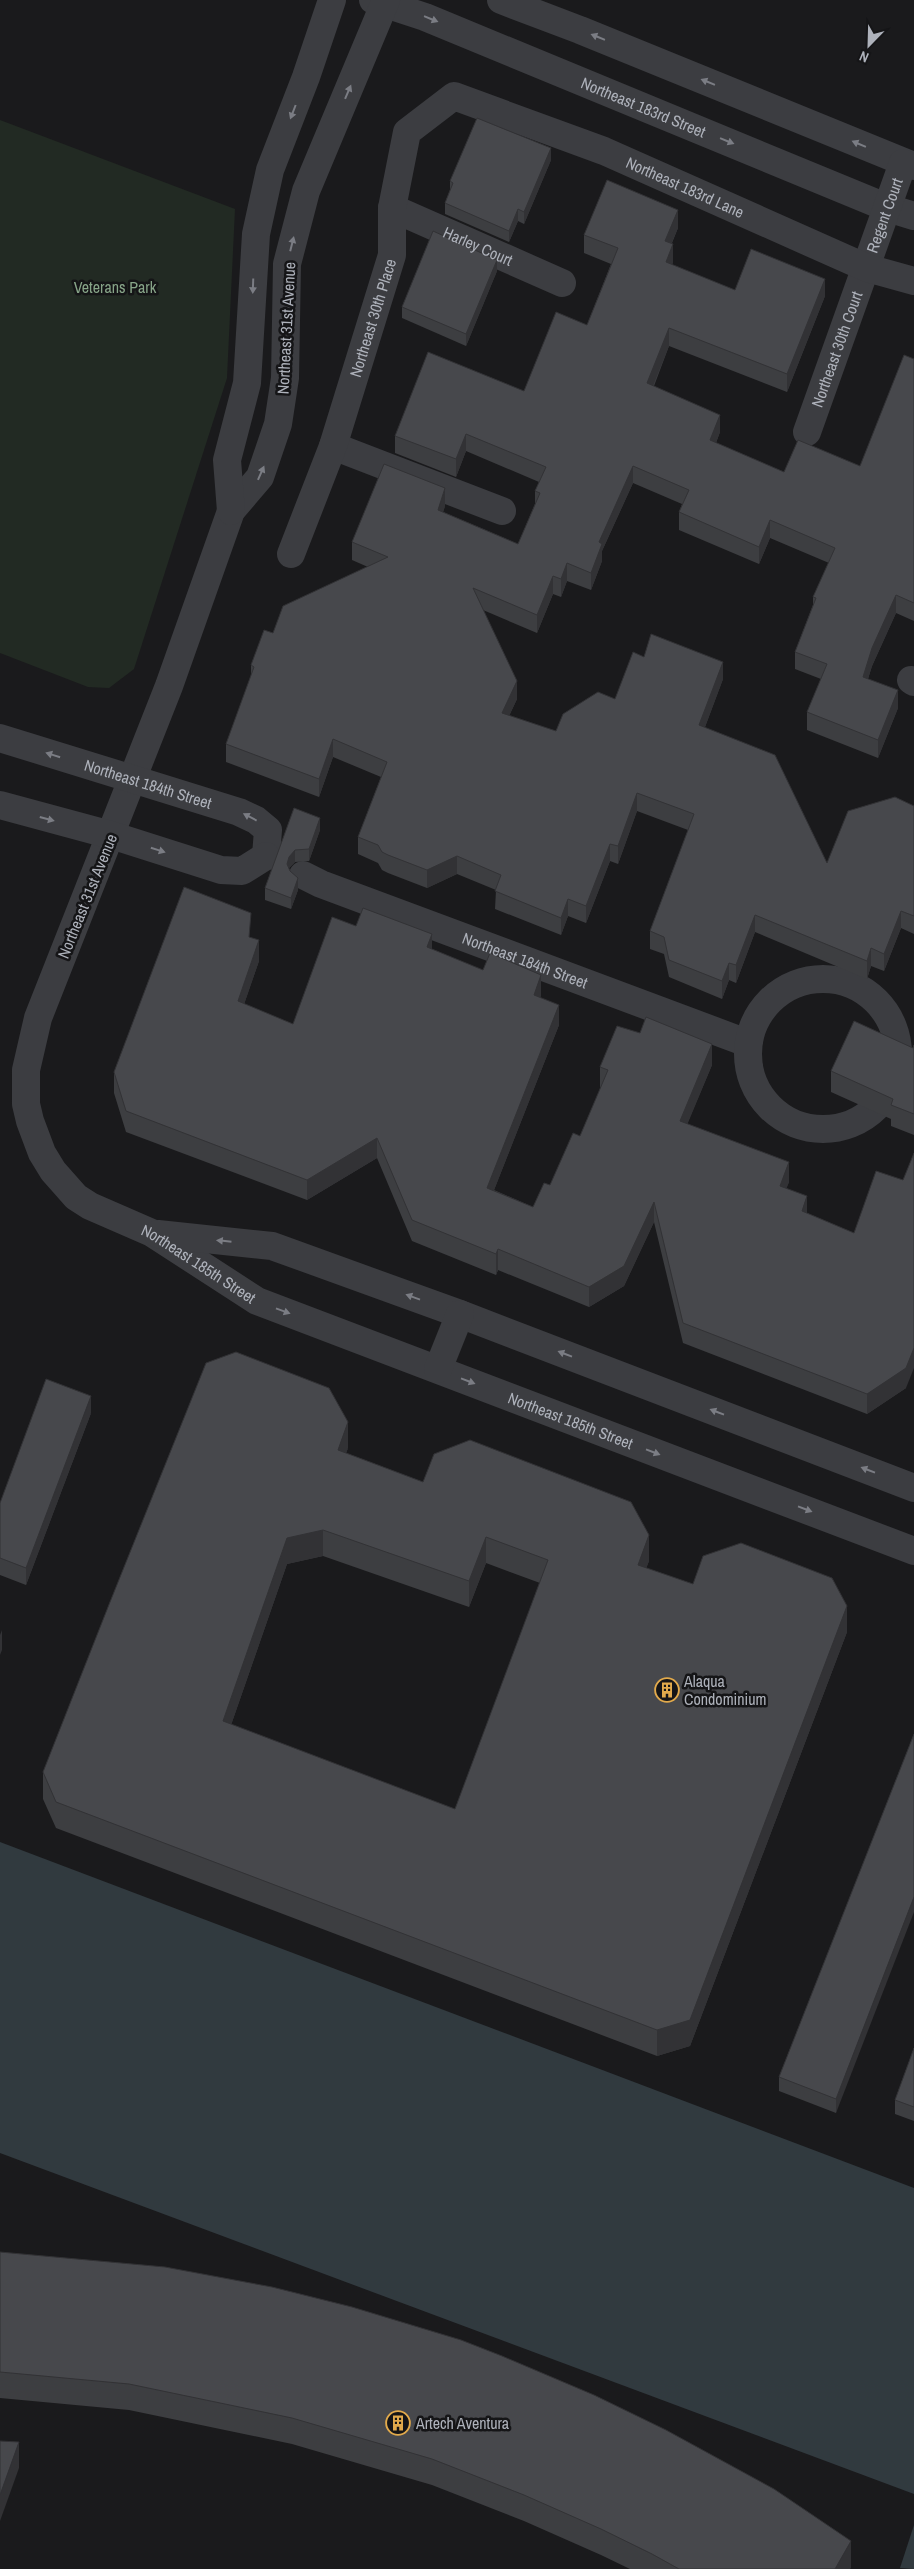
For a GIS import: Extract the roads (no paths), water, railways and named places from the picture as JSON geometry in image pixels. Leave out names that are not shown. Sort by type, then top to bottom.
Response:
[{"type":"street","name":"Northeast 31st Avenue","points":[[231,511],[227,460],[247,382],[256,234],[270,170],[306,77],[332,0]]},
{"type":"street","points":[[501,0],[652,59],[909,165]]},
{"type":"street","name":"Northeast 31st Avenue","points":[[152,1233],[101,1212],[76,1197],[53,1171],[42,1153],[30,1122],[26,1104],[26,1070],[36,1026],[134,779],[231,511],[260,477],[278,424],[285,378],[287,264],[306,191],[381,2]]},
{"type":"street","name":"Northeast 183rd Street","points":[[381,2],[425,17],[888,208],[914,216]]},
{"type":"street","name":"Northeast 30th Place","points":[[291,554],[333,446],[392,255],[392,208],[407,132],[454,96]]},
{"type":"street","name":"Northeast 183rd Lane","points":[[454,96],[604,151],[867,268],[914,281]]},
{"type":"street","name":"Regent Court","points":[[867,268],[888,208],[909,165]]},
{"type":"street","name":"Harley Court","points":[[392,208],[562,283]]},
{"type":"street","name":"Northeast 30th Court","points":[[807,432],[867,268]]},
{"type":"street","points":[[333,446],[502,511]]},
{"type":"street","name":"Northeast 184th Street","points":[[0,738],[240,812],[256,820],[268,830],[273,859],[242,871],[222,870],[112,835],[0,805]]},
{"type":"street","name":"Northeast 184th Street","points":[[303,875],[321,884],[747,1043]]},
{"type":"street","points":[[815,978],[835,979],[855,986],[866,993],[885,1011],[894,1030],[898,1049],[897,1070],[890,1090],[875,1109],[856,1122],[834,1129],[810,1129],[788,1122],[764,1101],[755,1088],[748,1066],[747,1043],[752,1023],[763,1006],[778,993],[795,983],[815,978]]},
{"type":"street","name":"Northeast 185th Street","points":[[152,1233],[272,1246],[460,1314],[914,1488]]},
{"type":"street","name":"Northeast 185th Street","points":[[152,1233],[257,1302],[914,1551]]},
{"type":"street","points":[[438,1369],[460,1314]]},
{"type":"place","name":"Alaqua Condominium","points":[[667,1690]]},
{"type":"place","name":"Artech Aventura","points":[[398,2423]]},
{"type":"park label","name":"Veterans Park","points":[[115,287]]}]
